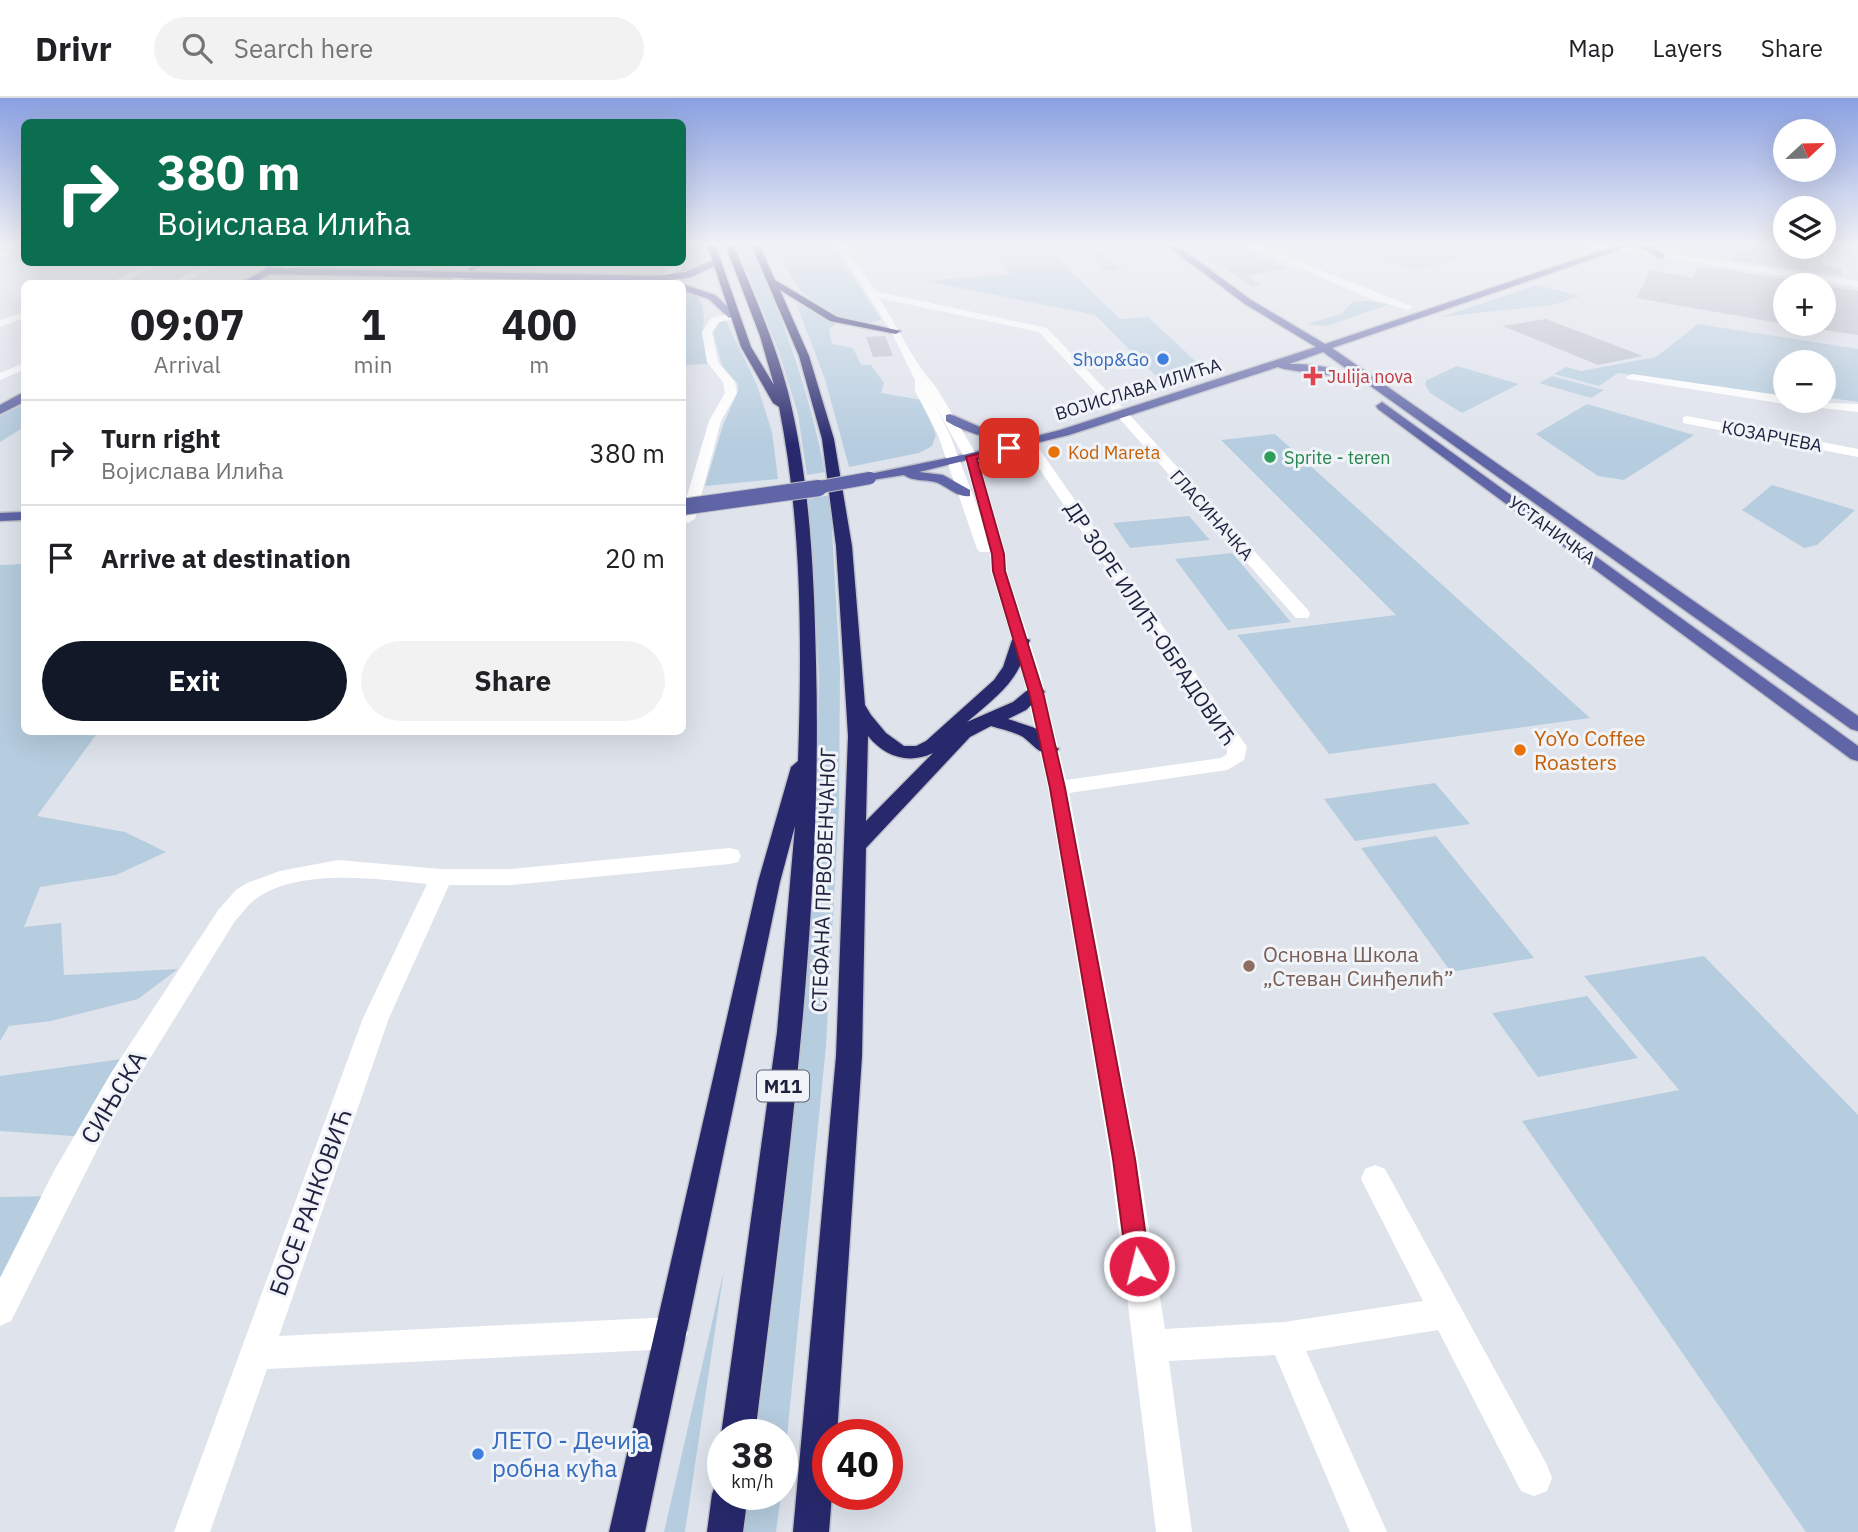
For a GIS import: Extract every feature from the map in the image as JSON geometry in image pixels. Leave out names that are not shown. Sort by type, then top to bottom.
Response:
[{"type":"highway","points":[[731,311],[756,367],[786,413]]},
{"type":"highway","name":"СТЕФАНА ПРВОВЕНЧАНОГ","points":[[740,1419],[791,1024],[807,814],[810,734],[803,554],[786,413],[767,341],[755,311]]},
{"type":"highway","name":"СТЕФАНА ПРВОВЕНЧАНОГ","points":[[785,311],[804,356],[828,439],[844,546],[856,705],[858,804],[849,1069],[811,1532]]},
{"type":"highway","points":[[818,311],[861,326],[896,331]]},
{"type":"highway","points":[[861,326],[877,324],[887,317]]},
{"type":"highway","points":[[856,705],[879,740],[887,746],[906,752],[926,749],[1003,684],[1012,670],[1021,640]]},
{"type":"highway","points":[[856,846],[962,733],[975,724],[1018,708],[1036,692]]},
{"type":"highway","points":[[990,719],[1020,728],[1049,749]]},
{"type":"highway","points":[[627,1532],[769,882],[810,734]]},
{"type":"highway","points":[[725,1532],[728,1510]]},
{"type":"main road","points":[[727,311],[733,316]]},
{"type":"main road","name":"УСТАНИЧКА","points":[[1262,311],[1314,344],[1858,725]]},
{"type":"main road","name":"УСТАНИЧКА","points":[[1265,311],[1292,325],[1314,344],[1343,377],[1301,366],[1270,367]]},
{"type":"main road","name":"ВОЈИСЛАВА ИЛИЋА","points":[[686,513],[774,496],[1028,438],[1270,367],[1340,331],[1397,311]]},
{"type":"main road","name":"ВОЈИСЛАВА ИЛИЋА","points":[[1119,411],[1414,311]]},
{"type":"main road","points":[[0,400],[21,390]]},
{"type":"main road","points":[[0,410],[21,399]]},
{"type":"main road","name":"УСТАНИЧКА","points":[[1374,401],[1858,755]]},
{"type":"main road","points":[[950,418],[979,433],[1028,438]]},
{"type":"main road","name":"ВОЈИСЛАВА ИЛИЋА","points":[[686,496],[867,474],[888,475],[952,457]]},
{"type":"main road","points":[[888,475],[938,478],[965,494]]},
{"type":"main road","points":[[0,517],[21,516]]},
{"type":"main road","points":[[0,526],[21,526]]},
{"type":"street","points":[[883,311],[921,380],[930,387],[969,453],[995,544],[999,571],[1036,692],[1058,788],[1124,1159],[1174,1532]]},
{"type":"street","name":"ГЛАСИНАЧКА","points":[[954,311],[1043,330],[1302,614]]},
{"type":"street","points":[[686,510],[715,421],[731,393],[729,382],[713,362],[706,332],[715,320],[733,316]]},
{"type":"street","points":[[0,324],[21,317]]},
{"type":"street","points":[[3,371],[21,358]]},
{"type":"street","points":[[3,371],[21,367]]},
{"type":"street","points":[[1632,377],[1773,398]]},
{"type":"street","points":[[921,380],[921,391],[944,435],[982,546],[999,571]]},
{"type":"street","points":[[1836,406],[1858,408]]},
{"type":"street","name":"КОЗАРЧЕВА","points":[[1687,421],[1858,453]]},
{"type":"street","name":"ДР ЗОРЕ ИЛИЋ-ОБРАДОВИЋ","points":[[1028,438],[1237,747],[1237,756],[1227,764],[1058,788]]},
{"type":"street","points":[[441,877],[511,877],[730,856]]},
{"type":"street","name":"СИЊСКА","points":[[0,1310],[34,1247],[73,1164],[110,1098],[227,915],[244,896],[280,879],[338,869],[441,877]]},
{"type":"street","name":"БОСЕ РАНКОВИЋ","points":[[192,1532],[376,1018],[441,877]]},
{"type":"street","points":[[1375,1180],[1534,1478]]},
{"type":"street","points":[[1151,1346],[1284,1338],[1447,1313]]},
{"type":"street","points":[[255,1353],[672,1332]]},
{"type":"street","points":[[1284,1338],[1369,1532]]},
{"type":"shaded area","points":[[686,311],[703,311],[702,334],[708,364],[686,365]]},
{"type":"shaded area","points":[[763,311],[777,311],[803,384],[825,472],[807,475],[798,414],[779,352]]},
{"type":"shaded area","points":[[799,311],[811,311],[836,324],[829,329],[832,344],[853,348],[861,365],[871,365],[884,383],[881,393],[922,400],[936,435],[932,446],[919,453],[849,467],[825,379]]},
{"type":"shaded area","points":[[830,311],[876,311],[881,319],[861,322]]},
{"type":"shaded area","points":[[1075,311],[1112,311],[1120,319],[1148,317],[1206,371],[1165,385],[1095,315]]},
{"type":"shaded area","points":[[1344,311],[1370,311],[1327,326],[1307,324]]},
{"type":"shaded area","points":[[1459,311],[1497,311],[1441,317]]},
{"type":"shaded area","points":[[726,321],[757,385],[772,432],[778,479],[705,486],[723,425],[738,391],[738,384],[722,366],[713,332],[720,322]]},
{"type":"shaded area","points":[[1698,324],[1858,349],[1858,402],[1836,399],[1836,350],[1773,350],[1773,394],[1618,373],[1599,386],[1554,374],[1566,367],[1581,371],[1656,357]]},
{"type":"shaded area","points":[[1457,366],[1519,384],[1462,413],[1430,393],[1425,384],[1427,380]]},
{"type":"shaded area","points":[[1552,376],[1604,390],[1591,398],[1539,383]]},
{"type":"shaded area","points":[[1587,404],[1694,435],[1624,480],[1598,476],[1536,434]]},
{"type":"shaded area","points":[[21,406],[21,429],[0,442],[0,416]]},
{"type":"shaded area","points":[[1275,434],[1590,718],[1329,754],[1237,635],[1396,615],[1221,440]]},
{"type":"shaded area","points":[[1772,485],[1855,510],[1817,545],[1804,548],[1742,510]]},
{"type":"shaded area","points":[[830,495],[840,669],[839,805],[826,1046],[789,1419],[757,1419],[816,873],[819,674],[808,499]]},
{"type":"shaded area","points":[[1189,516],[1210,540],[1130,548],[1113,523]]},
{"type":"shaded area","points":[[1232,553],[1291,622],[1228,630],[1175,559]]},
{"type":"shaded area","points":[[21,564],[21,735],[96,735],[37,816],[125,832],[166,852],[116,875],[40,887],[24,927],[61,923],[64,975],[178,969],[138,999],[51,1021],[9,1026],[0,1041],[0,565]]},
{"type":"shaded area","points":[[1435,783],[1470,824],[1355,841],[1324,799]]},
{"type":"shaded area","points":[[1436,836],[1534,958],[1451,972],[1361,848]]},
{"type":"shaded area","points":[[1704,956],[1858,1115],[1858,1532],[1806,1532],[1522,1121],[1679,1090],[1584,976]]},
{"type":"shaded area","points":[[1587,996],[1638,1058],[1538,1077],[1492,1013]]},
{"type":"shaded area","points":[[136,1057],[87,1137],[0,1131],[0,1076]]},
{"type":"shaded area","points":[[59,1196],[0,1310],[0,1197]]},
{"type":"shaded area","points":[[724,1270],[685,1532],[664,1532]]},
{"type":"shaded area","points":[[744,1510],[779,1510],[776,1532],[740,1532]]},
{"type":"building","points":[[1710,311],[1773,311],[1773,322]]},
{"type":"building","points":[[1836,311],[1858,311],[1858,335],[1836,332]]},
{"type":"building","points":[[1546,319],[1643,356],[1598,365],[1503,326]]},
{"type":"building","points":[[885,336],[893,356],[873,357],[866,337]]},
{"type":"place","name":"Shop&Go","points":[[1163,359]]},
{"type":"place","name":"Julija nova","points":[[1313,376]]},
{"type":"place","name":"Kod Mareta","points":[[1054,452]]},
{"type":"place","name":"Sprite - teren","points":[[1270,457]]},
{"type":"place","name":"YoYo Coffee Roasters","points":[[1520,750]]},
{"type":"place","name":"Основна Школа „Стеван Синђелић”","points":[[1249,966]]},
{"type":"place","name":"ЛЕТО - Дечија робна кућа","points":[[478,1454]]},
{"type":"route","points":[[1009,448],[971,457],[998,554],[999,571],[1032,676],[1058,788],[1124,1159],[1139,1266]]}]
